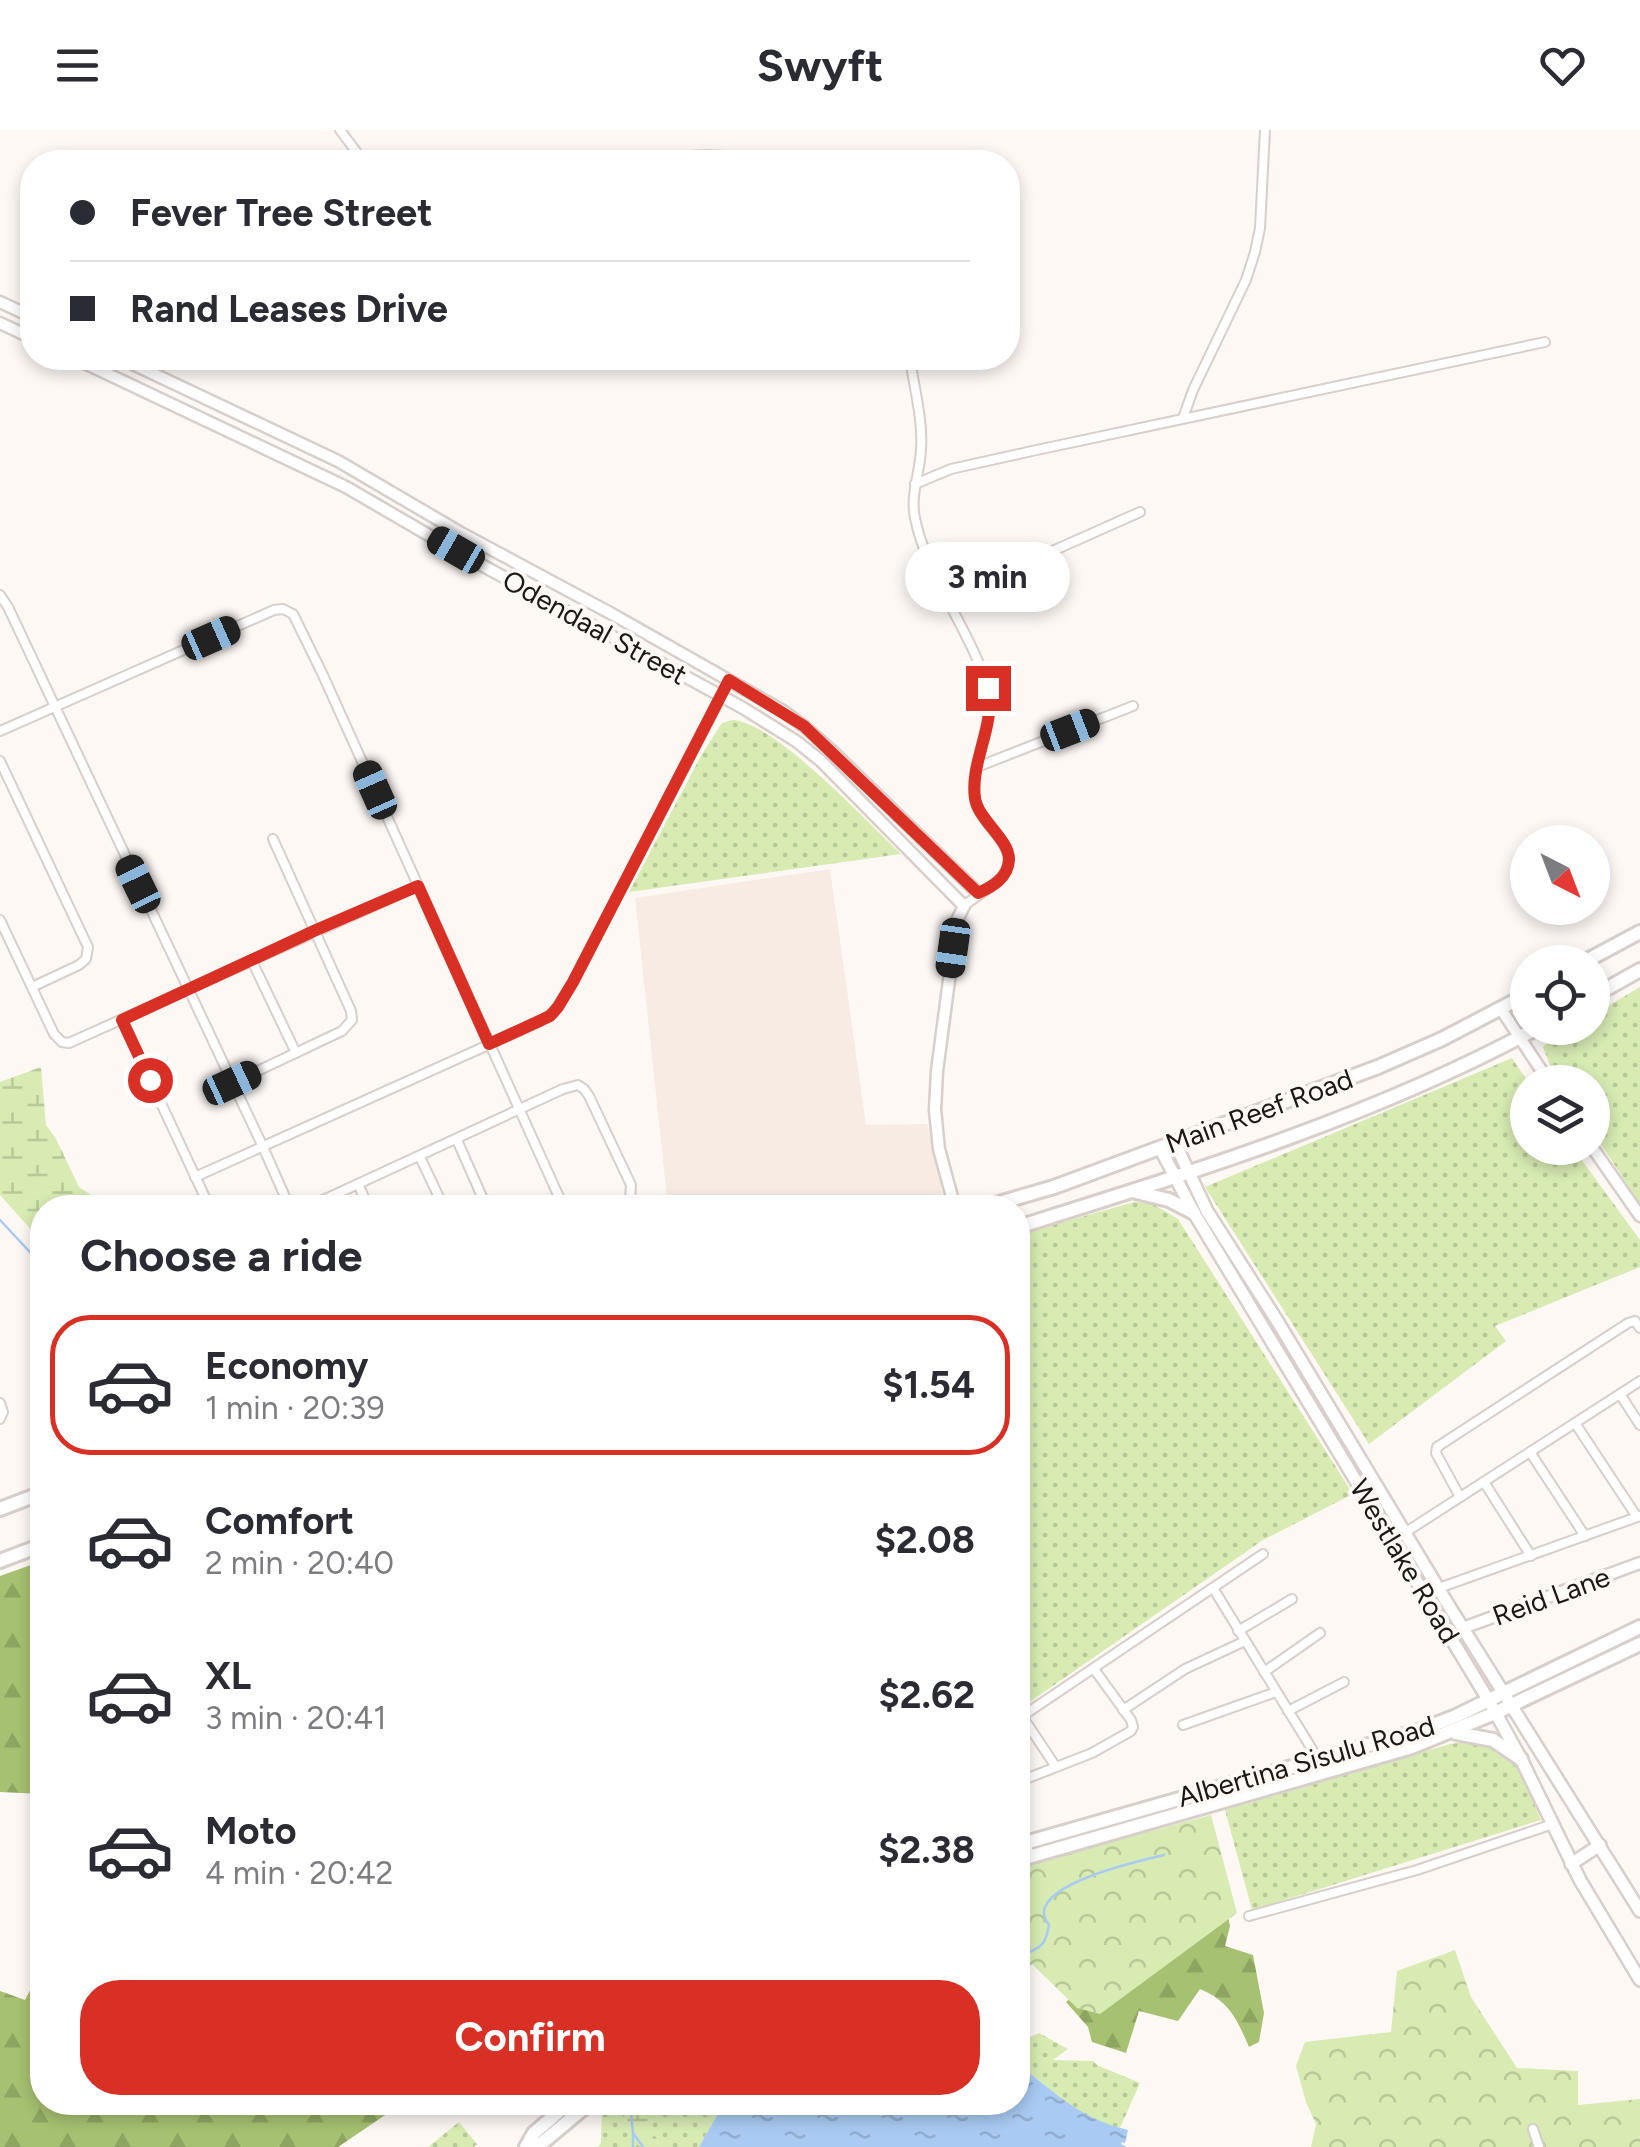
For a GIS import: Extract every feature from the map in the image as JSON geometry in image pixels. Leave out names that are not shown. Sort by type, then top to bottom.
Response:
[{"type":"main road","points":[[1610,948],[1640,932]]},
{"type":"main road","points":[[1610,987],[1640,970]]},
{"type":"main road","name":"Main Reef Road","points":[[1027,1195],[1378,1066],[1510,1004]]},
{"type":"main road","name":"Main Reef Road","points":[[1030,1223],[1174,1178],[1367,1106],[1510,1042]]},
{"type":"main road","name":"Westlake Road","points":[[1175,1143],[1207,1211],[1640,1911]]},
{"type":"main road","name":"Westlake Road","points":[[1160,1148],[1194,1213],[1492,1707],[1522,1759],[1572,1864],[1640,1980]]},
{"type":"main road","points":[[1133,1191],[1154,1195],[1194,1213]]},
{"type":"main road","points":[[0,1509],[30,1498]]},
{"type":"main road","points":[[0,1561],[30,1550]]},
{"type":"main road","name":"Albertina Sisulu Road","points":[[1030,1849],[1412,1748],[1452,1732],[1640,1627]]},
{"type":"main road","name":"Albertina Sisulu Road","points":[[1508,1698],[1640,1644]]},
{"type":"main road","name":"Albertina Sisulu Road","points":[[1030,1849],[1492,1707]]},
{"type":"main road","points":[[1452,1732],[1493,1740],[1522,1759]]},
{"type":"main road","points":[[1572,1864],[1600,1846]]},
{"type":"main road","points":[[529,2147],[534,2133],[555,2115]]},
{"type":"main road","points":[[529,2147],[542,2143],[575,2115]]},
{"type":"street","points":[[1183,418],[1192,390],[1252,266],[1260,228],[1266,130]]},
{"type":"street","points":[[915,484],[950,469],[1546,342]]},
{"type":"street","name":"Odendaal Street","points":[[99,370],[346,487],[796,741],[964,906]]},
{"type":"street","name":"Odendaal Street","points":[[145,370],[338,461],[729,680]]},
{"type":"street","points":[[912,370],[922,452],[913,508],[918,532],[990,693],[974,792],[977,806],[1008,853],[1009,864],[992,886],[964,906],[956,920],[935,1110],[939,1149],[951,1195]]},
{"type":"street","points":[[947,598],[1140,512]]},
{"type":"street","points":[[0,595],[284,1195]]},
{"type":"street","points":[[0,731],[274,610],[293,614],[558,1195]]},
{"type":"street","points":[[195,1177],[550,1016],[729,680],[804,726],[978,893]]},
{"type":"street","points":[[976,767],[1132,706]]},
{"type":"street","points":[[0,760],[88,947],[83,963],[32,987]]},
{"type":"street","points":[[232,1083],[342,1031],[352,1020],[316,930],[273,839]]},
{"type":"street","points":[[0,920],[54,1034],[62,1042],[75,1042],[418,886]]},
{"type":"street","points":[[252,961],[296,1053]]},
{"type":"street","points":[[1500,1009],[1510,1025]]},
{"type":"street","points":[[122,1020],[204,1195]]},
{"type":"street","points":[[334,1195],[578,1085],[587,1092],[631,1185],[630,1195]]},
{"type":"street","points":[[457,1140],[482,1195]]},
{"type":"street","points":[[420,1157],[438,1195]]},
{"type":"street","points":[[1605,1165],[1640,1216]]},
{"type":"street","points":[[358,1184],[363,1195]]},
{"type":"street","points":[[1460,1497],[1436,1453],[1437,1447],[1628,1323],[1635,1321],[1640,1328]]},
{"type":"street","points":[[1406,1532],[1640,1381]]},
{"type":"street","points":[[1620,1394],[1640,1425]]},
{"type":"street","points":[[0,1402],[0,1419]]},
{"type":"street","points":[[1439,1588],[1638,1517],[1575,1423]]},
{"type":"street","points":[[1530,1452],[1585,1536]]},
{"type":"street","points":[[1484,1482],[1531,1556]]},
{"type":"street","points":[[1030,1712],[1263,1554]]},
{"type":"street","name":"Reid Lane","points":[[1463,1628],[1640,1563]]},
{"type":"street","points":[[1212,1588],[1318,1759]]},
{"type":"street","points":[[1238,1630],[1292,1599]]},
{"type":"street","points":[[1264,1672],[1320,1633]]},
{"type":"street","points":[[1123,1710],[1185,1669],[1245,1642]]},
{"type":"street","points":[[1030,1778],[1130,1733],[1132,1724],[1094,1670]]},
{"type":"street","points":[[1288,1711],[1344,1682]]},
{"type":"street","points":[[1184,1726],[1276,1692]]},
{"type":"street","points":[[1030,1732],[1056,1768]]},
{"type":"street","points":[[1248,1916],[1418,1870],[1553,1824]]},
{"type":"street","points":[[1533,2129],[1539,2147]]},
{"type":"shaded area","points":[[830,869],[866,1125],[927,1124],[942,1195],[667,1195],[635,898]]},
{"type":"green space","points":[[732,720],[750,725],[795,755],[901,854],[629,892],[702,754],[722,723]]},
{"type":"green space","points":[[1640,987],[1640,1204],[1610,1158],[1610,1065],[1550,1065],[1543,1047],[1610,1045],[1610,1005]]},
{"type":"green space","points":[[1512,1058],[1517,1065],[1510,1065],[1510,1165],[1585,1165],[1640,1240],[1640,1267],[1495,1326],[1506,1341],[1369,1444],[1205,1187]]},
{"type":"green space","points":[[41,1067],[46,1125],[79,1187],[91,1195],[30,1195],[30,1229],[0,1195],[0,1082]]},
{"type":"green space","points":[[1134,1202],[1151,1203],[1178,1219],[1353,1494],[1263,1540],[1030,1702],[1030,1232]]},
{"type":"green space","points":[[30,1565],[30,1793],[0,1792],[0,1576]]},
{"type":"green space","points":[[1482,1740],[1517,1764],[1541,1820],[1252,1910],[1225,1810],[1450,1744]]},
{"type":"green space","points":[[1211,1815],[1237,1913],[1100,2014],[1077,2008],[1030,1966],[1030,1864]]},
{"type":"green space","points":[[1222,1885],[1230,1926],[1225,1946],[1253,1955],[1264,2013],[1259,2042],[1249,2047],[1231,2012],[1200,1989],[1178,2021],[1139,2011],[1126,2053],[1092,2042],[1088,2027],[1066,2002]]},
{"type":"green space","points":[[1455,1950],[1471,1997],[1517,2068],[1578,2071],[1578,2105],[1640,2099],[1640,2147],[1311,2147],[1316,2124],[1296,2066],[1305,2042],[1391,2032],[1397,1971]]},
{"type":"green space","points":[[30,1990],[30,2115],[385,2115],[338,2147],[0,2147],[0,1991],[25,2000]]},
{"type":"green space","points":[[1039,2033],[1068,2049],[1053,2060],[1093,2061],[1140,2083],[1120,2128],[1078,2110],[1030,2074],[1030,2037]]},
{"type":"green space","points":[[602,2115],[624,2115],[628,2147],[598,2147]]},
{"type":"green space","points":[[624,2115],[647,2115],[660,2147],[628,2147]]},
{"type":"green space","points":[[646,2115],[717,2115],[699,2147],[660,2147]]},
{"type":"green space","points":[[459,2122],[477,2144],[474,2147],[428,2147]]},
{"type":"water","points":[[1030,2074],[1081,2111],[1128,2130],[1125,2143],[1121,2144],[1127,2147],[699,2147],[717,2115],[1030,2115]]},
{"type":"waterway","points":[[0,1220],[30,1252]]},
{"type":"waterway","points":[[1030,1952],[1044,1941],[1049,1925],[1044,1911],[1049,1900],[1061,1890],[1096,1874],[1164,1855]]},
{"type":"waterway","points":[[631,2115],[633,2133],[643,2147]]},
{"type":"waterway","points":[[633,2134],[633,2147]]},
{"type":"route","points":[[150,1080],[122,1020],[418,886],[489,1044],[550,1016],[573,982],[729,680],[804,726],[978,893],[992,886],[1009,864],[1008,853],[977,806],[974,792],[976,767],[984,745],[988,688]]}]
